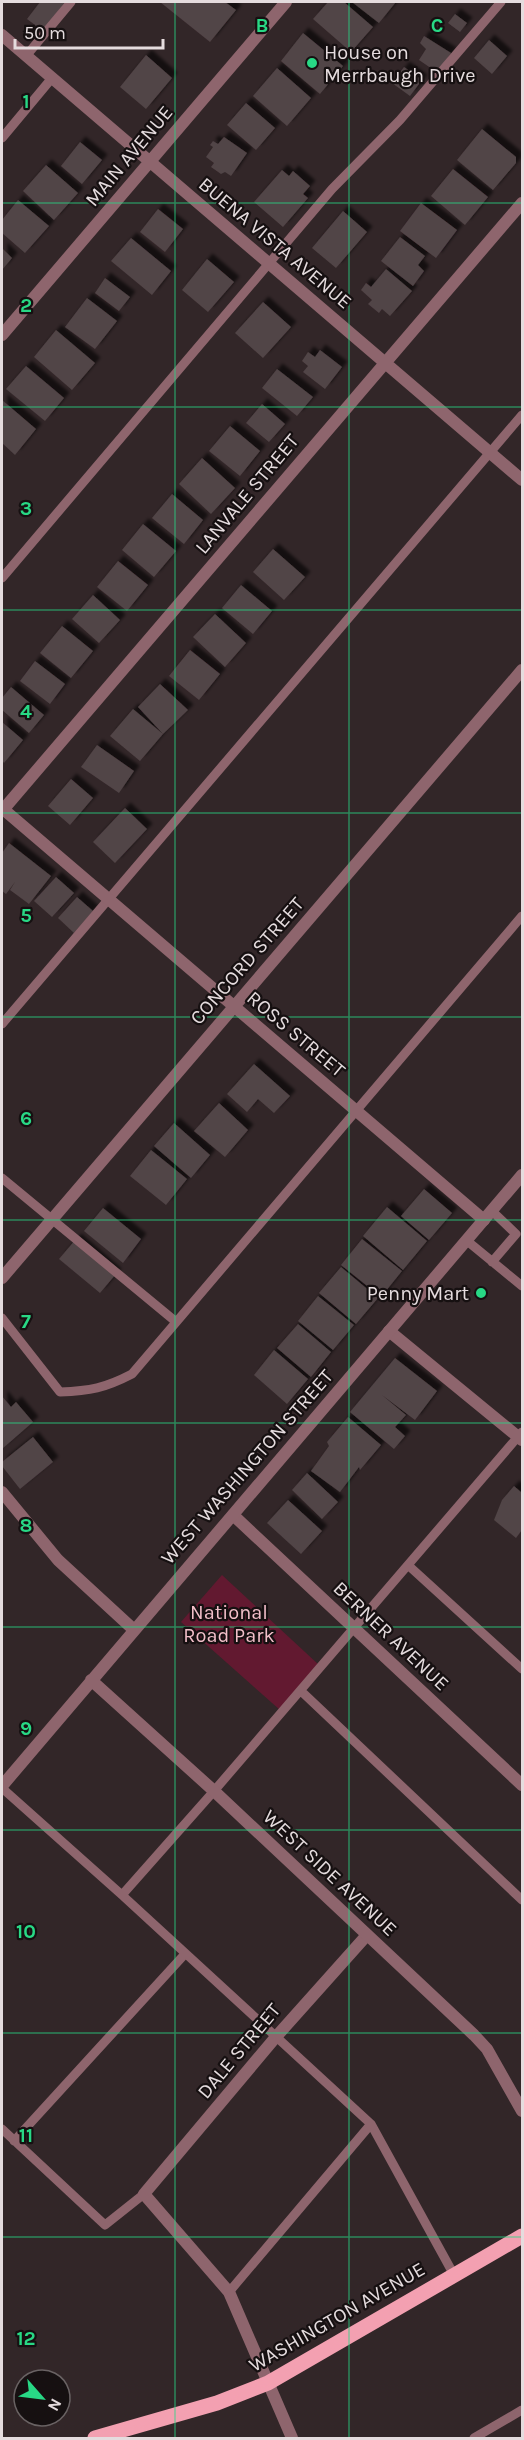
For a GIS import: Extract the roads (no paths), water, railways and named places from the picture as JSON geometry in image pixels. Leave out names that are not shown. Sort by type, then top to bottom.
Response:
[{"type":"main road","name":"WASHINGTON AVENUE","points":[[96,2439],[218,2403],[268,2383],[522,2236]]},
{"type":"street","name":"MAIN AVENUE","points":[[2,335],[286,2]]},
{"type":"street","name":"BUENA VISTA AVENUE","points":[[2,35],[522,480]]},
{"type":"street","name":"LANVALE STREET","points":[[2,810],[522,203]]},
{"type":"street","name":"CONCORD STREET","points":[[2,1278],[522,670]]},
{"type":"street","name":"ROSS STREET","points":[[2,810],[356,1111],[488,1215]]},
{"type":"street","name":"WEST WASHINGTON STREET","points":[[2,1787],[133,1629],[522,1175]]},
{"type":"street","points":[[389,1331],[521,1437]]},
{"type":"street","points":[[2,1492],[58,1560],[133,1629]]},
{"type":"street","name":"BERNER AVENUE","points":[[233,1515],[522,1785]]},
{"type":"street","name":"WEST SIDE AVENUE","points":[[91,1680],[214,1791],[488,2049],[522,2110]]},
{"type":"street","name":"DALE STREET","points":[[144,2194],[275,2038],[367,1935]]},
{"type":"street","points":[[144,2194],[229,2292],[292,2439]]},
{"type":"lane","points":[[26,56],[70,2]]},
{"type":"lane","points":[[2,578],[268,262],[332,189],[400,120],[501,2]]},
{"type":"lane","points":[[2,138],[52,78]]},
{"type":"lane","points":[[2,1024],[522,415]]},
{"type":"lane","points":[[2,1318],[60,1392],[90,1391],[110,1385],[132,1374],[522,916]]},
{"type":"lane","points":[[2,1178],[175,1322]]},
{"type":"lane","points":[[488,1215],[516,1234],[492,1262]]},
{"type":"lane","points":[[466,1240],[522,1286]]},
{"type":"lane","points":[[122,1895],[521,1437]]},
{"type":"lane","points":[[410,1566],[522,1669]]},
{"type":"lane","points":[[301,1691],[522,1900]]},
{"type":"lane","points":[[2,1787],[371,2124],[454,2275]]},
{"type":"lane","points":[[14,2141],[184,1955]]},
{"type":"lane","points":[[229,2292],[371,2124]]},
{"type":"lane","points":[[2,2129],[105,2225],[144,2194]]},
{"type":"lane","points":[[474,2439],[522,2410]]},
{"type":"place","name":"House on Merrbaugh Drive","points":[[312,63]]},
{"type":"place","name":"Penny Mart","points":[[481,1293]]},
{"type":"park label","name":"National Road Park","points":[[229,1624]]}]
